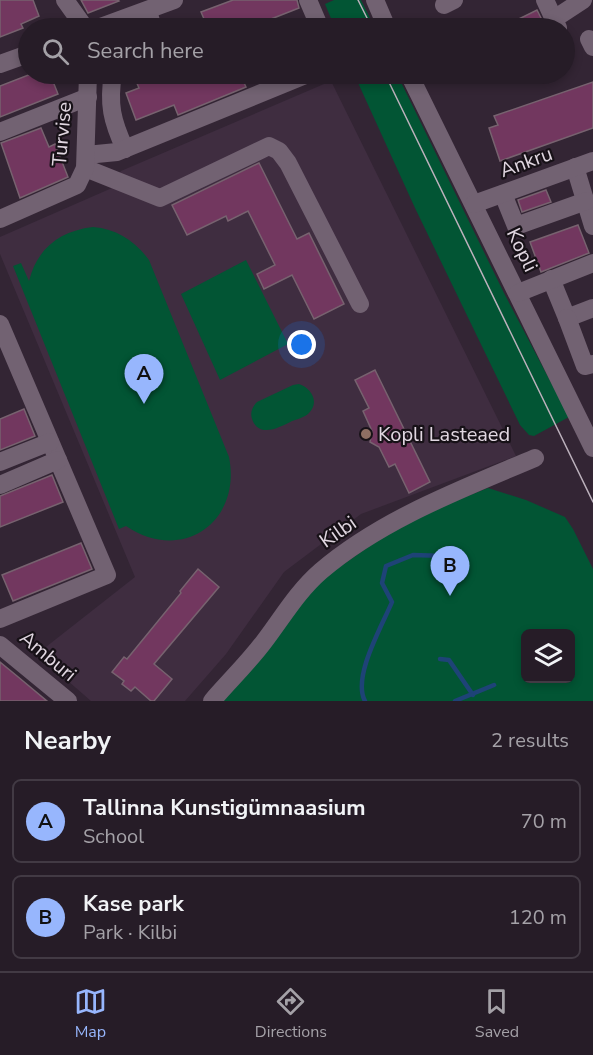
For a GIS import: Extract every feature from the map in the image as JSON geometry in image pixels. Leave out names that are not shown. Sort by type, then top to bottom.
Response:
[{"type":"street","points":[[65,0],[78,18]]},
{"type":"street","points":[[127,18],[174,0]]},
{"type":"street","points":[[308,0],[316,18]]},
{"type":"street","points":[[375,0],[383,18]]},
{"type":"street","points":[[545,0],[553,18]]},
{"type":"street","points":[[563,18],[583,0]]},
{"type":"street","points":[[148,11],[150,18]]},
{"type":"street","points":[[0,64],[18,58]]},
{"type":"street","name":"Turvise","points":[[0,219],[77,185],[86,161],[88,84]]},
{"type":"street","points":[[112,84],[110,110],[114,126],[125,149]]},
{"type":"street","points":[[86,161],[117,153],[284,84]]},
{"type":"street","name":"Kopli","points":[[414,84],[593,448]]},
{"type":"street","points":[[0,132],[88,97]]},
{"type":"street","points":[[86,161],[160,198],[269,146],[279,151],[293,172],[360,304]]},
{"type":"street","name":"Ankru","points":[[474,204],[593,161]]},
{"type":"street","points":[[575,168],[593,226]]},
{"type":"street","points":[[503,194],[516,226],[586,201]]},
{"type":"street","points":[[518,292],[593,263]]},
{"type":"street","points":[[551,279],[585,366],[593,363]]},
{"type":"street","points":[[567,318],[593,308]]},
{"type":"street","points":[[0,619],[107,575],[1,326]]},
{"type":"street","points":[[0,462],[50,442]]},
{"type":"street","name":"Kilbi","points":[[212,701],[265,640],[296,595],[321,571],[372,535],[458,491],[535,458]]},
{"type":"street","points":[[0,485],[58,460]]},
{"type":"street","name":"Amburi","points":[[0,645],[68,701]]},
{"type":"shaded area","points":[[324,84],[332,84],[516,456],[361,514],[284,572],[226,654],[185,701],[91,701],[37,654],[135,577],[0,254],[0,237],[112,188],[121,171]]},
{"type":"green space","points":[[334,0],[361,0],[370,18],[331,18],[325,4]]},
{"type":"green space","points":[[359,84],[402,84],[504,293],[569,417],[534,436],[529,435],[520,425],[415,208]]},
{"type":"green space","points":[[93,227],[110,230],[125,237],[149,260],[229,457],[231,480],[226,501],[217,517],[203,530],[187,538],[168,540],[147,537],[126,526],[119,529],[13,266],[21,263],[29,281],[38,260],[51,244],[60,237]]},
{"type":"green space","points":[[246,260],[288,344],[220,380],[181,294]]},
{"type":"green space","points":[[299,384],[313,396],[314,404],[309,413],[270,430],[260,429],[255,425],[251,412],[257,402]]},
{"type":"green space","points":[[488,488],[526,500],[565,517],[593,569],[593,701],[219,701],[318,582],[407,520]]},
{"type":"building","points":[[0,0],[33,0],[39,16],[18,18],[18,30],[0,37]]},
{"type":"building","points":[[81,0],[118,0],[119,1],[88,13]]},
{"type":"building","points":[[233,0],[297,0],[299,8],[274,18],[204,18],[201,12]]},
{"type":"building","points":[[537,10],[541,18],[521,18]]},
{"type":"building","points":[[18,79],[18,84],[54,84],[58,94],[0,117],[0,86]]},
{"type":"building","points":[[593,82],[593,128],[500,161],[489,128],[498,125],[494,116]]},
{"type":"building","points":[[137,84],[245,84],[246,87],[178,115],[174,105],[136,120],[126,93],[139,88]]},
{"type":"building","points":[[41,128],[49,147],[55,144],[68,177],[20,198],[1,143]]},
{"type":"building","points":[[259,163],[297,239],[309,233],[344,304],[314,319],[292,275],[264,289],[257,274],[275,265],[248,211],[228,221],[226,216],[187,235],[172,205]]},
{"type":"building","points":[[546,190],[551,202],[522,212],[518,200]]},
{"type":"building","points":[[578,225],[589,253],[541,272],[530,242]]},
{"type":"building","points":[[375,370],[430,482],[409,493],[395,464],[389,467],[379,447],[370,442],[372,431],[363,411],[369,408],[355,380]]},
{"type":"building","points":[[24,409],[35,436],[0,450],[0,419]]},
{"type":"building","points":[[52,475],[63,502],[0,527],[0,496]]},
{"type":"building","points":[[81,543],[92,569],[13,601],[2,575]]},
{"type":"building","points":[[198,569],[219,587],[154,664],[172,679],[154,701],[151,701],[135,687],[131,691],[122,684],[124,681],[112,672],[124,657],[127,659]]},
{"type":"building","points":[[0,662],[17,676],[47,701],[0,701]]},
{"type":"waterway","points":[[365,701],[362,691],[365,665],[392,602],[382,583],[386,566],[413,555],[445,556],[452,548]]},
{"type":"waterway","points":[[440,659],[449,660],[473,695]]},
{"type":"waterway","points":[[455,701],[494,685]]},
{"type":"tram line","points":[[358,0],[367,18]]},
{"type":"tram line","points":[[390,84],[593,502]]},
{"type":"place","name":"Tallinna Kunstigümnaasium","points":[[144,404]]},
{"type":"place","name":"Kopli Lasteaed","points":[[366,434]]},
{"type":"place","name":"Kase park","points":[[450,596]]}]
